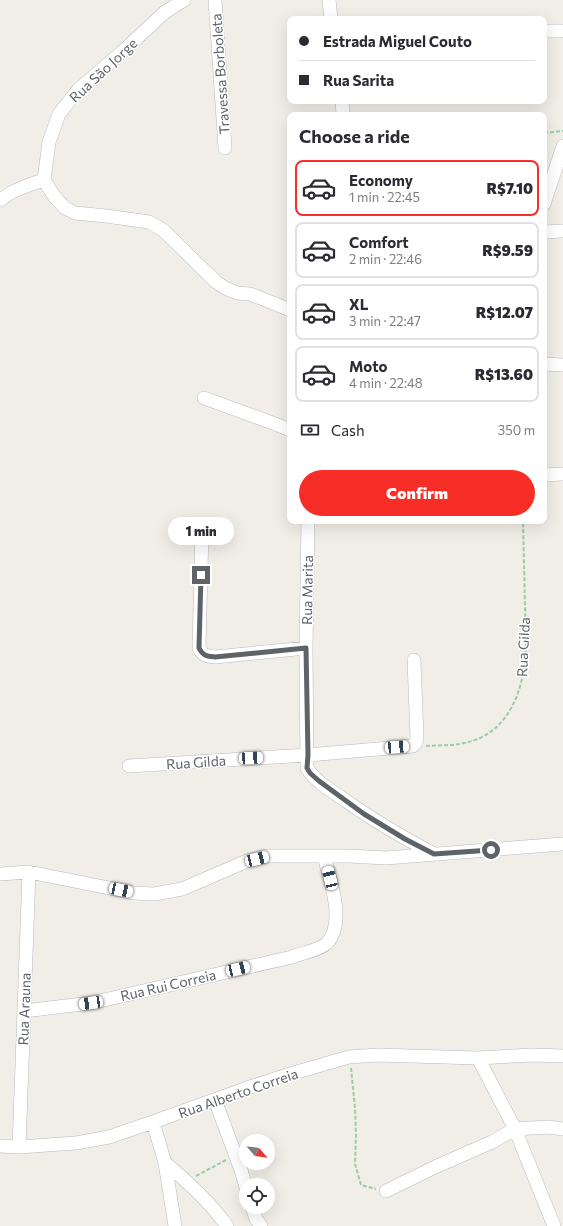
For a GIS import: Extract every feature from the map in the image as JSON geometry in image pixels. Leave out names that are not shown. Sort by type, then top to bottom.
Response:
[{"type":"street","name":"Rua São Jorge","points":[[44,180],[48,142],[59,114],[78,90],[165,12],[184,0]]},
{"type":"street","name":"Travessa Borboleta","points":[[215,0],[226,148]]},
{"type":"street","points":[[329,0],[331,16]]},
{"type":"street","points":[[547,32],[563,31]]},
{"type":"street","points":[[547,195],[563,146]]},
{"type":"street","points":[[0,200],[26,186],[44,180],[54,196],[65,208],[75,213],[149,222],[163,230],[215,281],[225,288],[237,293],[250,294],[287,309]]},
{"type":"street","points":[[547,232],[563,231]]},
{"type":"street","points":[[547,364],[563,365]]},
{"type":"street","points":[[204,398],[287,429]]},
{"type":"street","points":[[547,475],[563,474]]},
{"type":"street","name":"Rua Marita","points":[[308,524],[306,648],[308,755]]},
{"type":"street","points":[[202,530],[199,648],[202,653],[206,656],[215,657],[306,648]]},
{"type":"street","points":[[410,746],[416,742],[417,738],[414,660]]},
{"type":"street","name":"Rua Gilda","points":[[129,766],[308,755],[410,746]]},
{"type":"street","points":[[308,755],[307,768],[319,781],[364,814],[405,839],[434,854]]},
{"type":"street","points":[[0,874],[29,872],[134,893],[154,894],[182,889],[247,861],[267,856],[349,856],[386,858],[563,844]]},
{"type":"street","name":"Rua Rui Correia","points":[[24,1011],[91,1003],[292,956],[320,947],[326,943],[336,926],[333,889],[324,856]]},
{"type":"street","name":"Rua Arauna","points":[[20,1146],[29,872]]},
{"type":"street","name":"Rua Alberto Correia","points":[[0,1146],[76,1143],[109,1137],[247,1088],[349,1057],[378,1055],[478,1058],[563,1056]]},
{"type":"street","points":[[478,1058],[515,1129],[554,1226]]},
{"type":"street","points":[[215,1100],[243,1178]]},
{"type":"street","points":[[153,1122],[165,1163],[175,1226]]},
{"type":"street","points":[[386,1191],[435,1167],[492,1142],[515,1129],[548,1127],[563,1129]]},
{"type":"street","points":[[165,1163],[214,1208],[227,1226]]},
{"type":"street","points":[[254,1214],[261,1226]]},
{"type":"path","points":[[547,132],[563,131]]},
{"type":"path","name":"Rua Gilda","points":[[410,746],[447,746],[465,743],[484,736],[503,722],[515,701],[522,683],[526,648],[523,524]]},
{"type":"path","points":[[349,1057],[355,1108],[355,1164],[361,1185],[386,1191]]},
{"type":"path","points":[[186,1181],[236,1155]]},
{"type":"route","points":[[201,575],[199,648],[206,656],[215,657],[306,648],[307,768],[310,773],[364,814],[405,839],[434,854],[491,850]]}]
